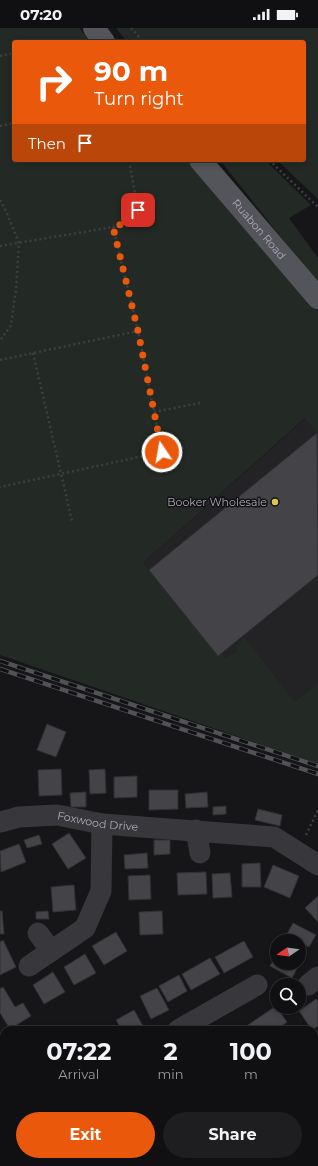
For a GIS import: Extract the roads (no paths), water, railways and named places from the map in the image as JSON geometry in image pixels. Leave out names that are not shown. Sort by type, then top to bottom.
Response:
[{"type":"main road","points":[[94,28],[103,40]]},
{"type":"main road","name":"Ruabon Road","points":[[202,162],[318,298]]},
{"type":"street","name":"Foxwood Drive","points":[[0,822],[19,817],[57,815],[102,824],[274,837],[318,865]]},
{"type":"street","points":[[29,966],[85,928],[102,891],[102,824]]},
{"type":"street","points":[[196,830],[200,854]]},
{"type":"street","points":[[38,933],[50,951]]},
{"type":"street","points":[[185,1026],[257,985]]},
{"type":"railway","points":[[0,661],[318,766]]},
{"type":"railway","points":[[0,669],[318,774]]},
{"type":"place","name":"Booker Wholesale","points":[[275,502]]}]
